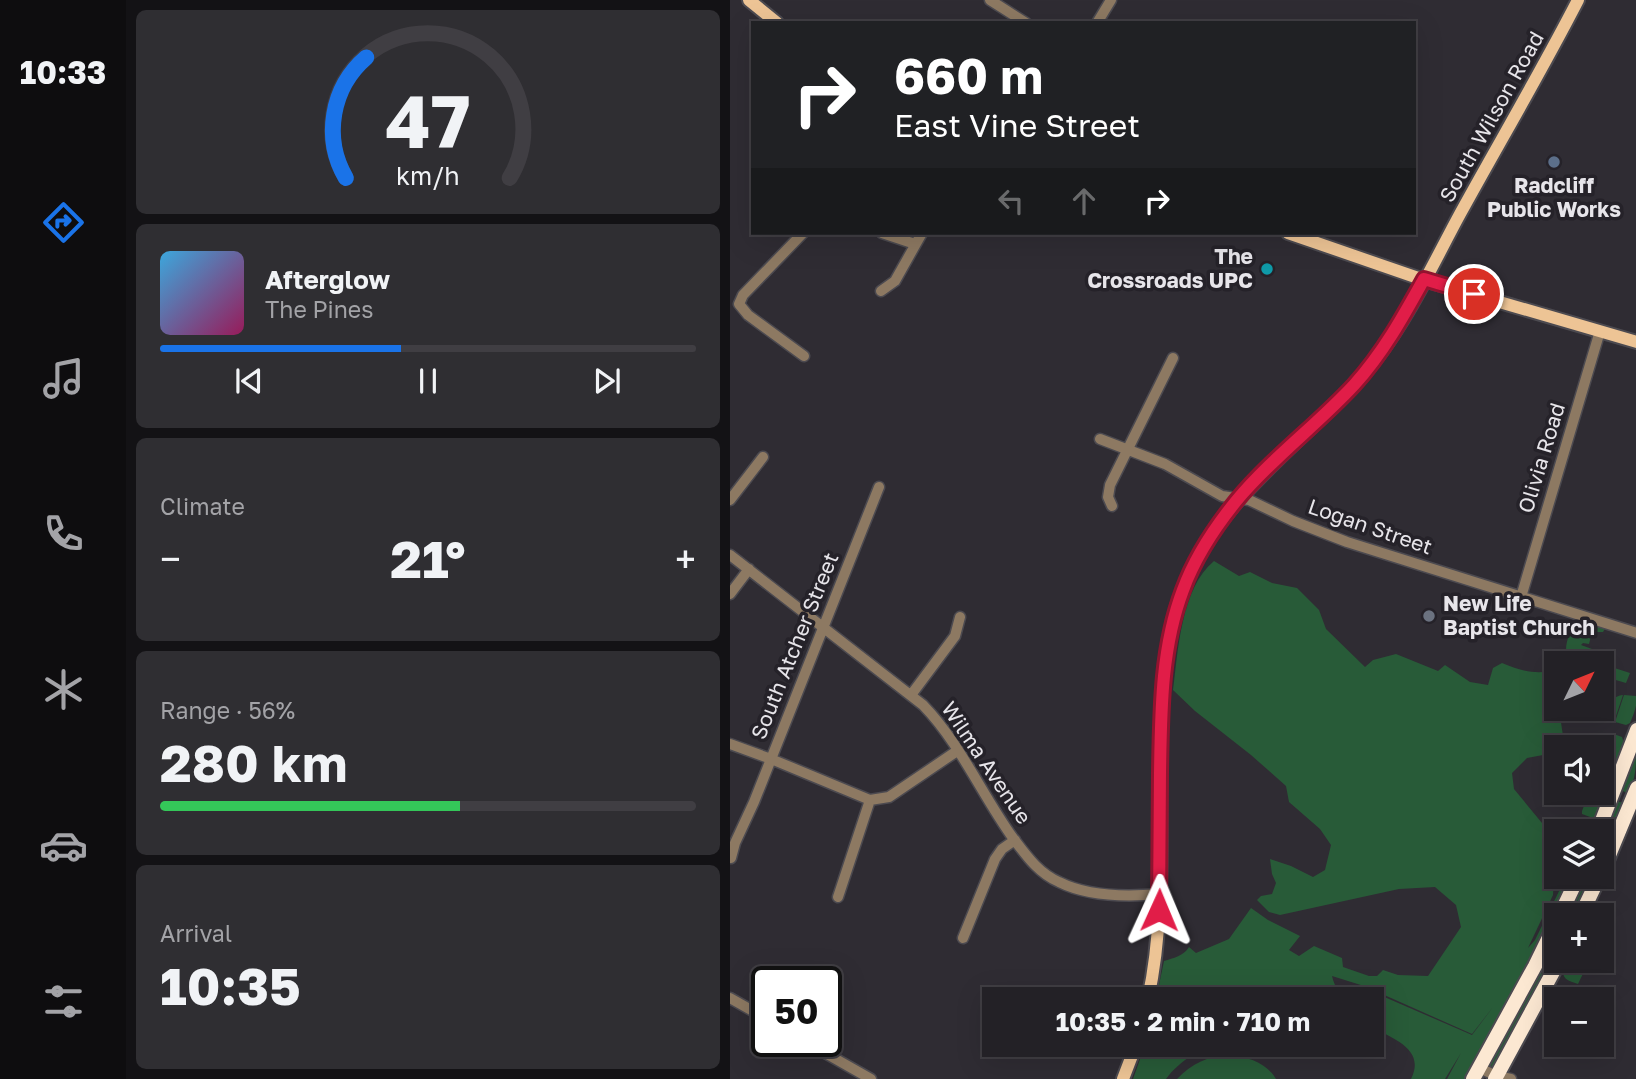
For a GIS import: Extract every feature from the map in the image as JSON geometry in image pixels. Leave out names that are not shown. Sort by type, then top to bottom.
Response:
[{"type":"highway","points":[[1603,819],[1636,730]]},
{"type":"highway","points":[[1614,842],[1636,788]]},
{"type":"highway","points":[[1476,1073],[1544,948]]},
{"type":"highway","points":[[1501,1078],[1553,973]]},
{"type":"main road","points":[[749,0],[775,21]]},
{"type":"main road","name":"South Wilson Road","points":[[1150,987],[1157,944],[1165,666],[1169,636],[1190,572],[1209,538],[1238,499],[1341,397],[1373,362],[1398,326],[1578,0]]},
{"type":"main road","points":[[1294,235],[1424,279],[1636,342]]},
{"type":"main road","points":[[1123,1079],[1131,1057]]},
{"type":"street","points":[[990,0],[1023,21]]},
{"type":"street","points":[[1098,21],[1110,0]]},
{"type":"street","points":[[801,235],[743,295],[739,304],[748,316],[804,356]]},
{"type":"street","points":[[888,235],[915,244]]},
{"type":"street","points":[[881,291],[895,281],[921,235]]},
{"type":"street","name":"Olivia Road","points":[[1521,597],[1600,331]]},
{"type":"street","points":[[1112,506],[1108,491],[1173,358]]},
{"type":"street","name":"Logan Street","points":[[1100,439],[1165,464],[1222,496],[1249,500],[1347,542],[1636,633]]},
{"type":"street","points":[[730,500],[763,457]]},
{"type":"street","name":"South Atcher Street","points":[[731,858],[879,487]]},
{"type":"street","name":"Wilma Avenue","points":[[730,555],[931,713],[1000,820],[1042,872],[1059,883],[1099,893],[1141,896],[1159,894]]},
{"type":"street","points":[[730,594],[749,569]]},
{"type":"street","points":[[911,695],[955,636],[960,617]]},
{"type":"street","points":[[730,744],[871,800],[889,797],[957,751]]},
{"type":"street","points":[[838,897],[871,800]]},
{"type":"street","points":[[963,938],[995,859],[1002,849],[1015,840]]},
{"type":"street","points":[[730,998],[751,1010]]},
{"type":"street","points":[[832,1057],[871,1079]]},
{"type":"street","points":[[1476,1073],[1501,1078]]},
{"type":"green space","points":[[1214,561],[1239,576],[1250,572],[1272,583],[1297,588],[1319,610],[1326,629],[1365,667],[1373,660],[1396,654],[1438,671],[1445,665],[1470,682],[1488,685],[1493,668],[1502,663],[1529,671],[1544,672],[1544,721],[1561,721],[1563,735],[1544,735],[1544,754],[1527,758],[1512,773],[1514,789],[1544,825],[1544,889],[1553,889],[1553,895],[1549,903],[1544,903],[1544,914],[1528,948],[1544,922],[1544,930],[1522,976],[1464,1079],[1447,1079],[1461,1053],[1445,1079],[1411,1079],[1414,1060],[1411,1053],[1405,1046],[1384,1033],[1384,997],[1472,1035],[1493,1007],[1472,1034],[1384,995],[1384,987],[1366,987],[1332,976],[1336,987],[1159,987],[1164,961],[1181,955],[1189,947],[1196,953],[1229,939],[1251,908],[1300,936],[1289,950],[1299,956],[1314,946],[1342,958],[1343,967],[1369,976],[1377,976],[1383,970],[1398,975],[1428,976],[1461,927],[1456,905],[1435,887],[1399,889],[1280,915],[1269,912],[1257,900],[1261,896],[1272,894],[1276,883],[1270,859],[1313,877],[1325,870],[1331,845],[1320,829],[1289,802],[1286,786],[1173,690],[1179,639],[1194,587]]},
{"type":"green space","points":[[1577,617],[1606,627],[1603,632],[1592,632],[1589,644],[1581,645],[1593,651],[1566,651]]},
{"type":"green space","points":[[1614,668],[1630,673],[1626,683],[1614,680]]},
{"type":"green space","points":[[1623,695],[1614,722],[1611,721],[1614,721],[1616,697]]},
{"type":"green space","points":[[1624,695],[1637,696],[1633,716],[1626,725],[1615,722]]},
{"type":"green space","points":[[1611,733],[1622,737],[1624,743],[1614,770],[1614,735]]},
{"type":"green space","points":[[1636,746],[1634,777],[1627,793],[1621,790]]},
{"type":"green space","points":[[1617,801],[1623,803],[1624,808],[1614,832],[1614,819],[1609,819]]},
{"type":"green space","points":[[1584,805],[1600,805],[1593,818],[1582,814]]},
{"type":"green space","points":[[1560,889],[1563,889],[1557,903],[1553,903]]},
{"type":"green space","points":[[1577,889],[1589,889],[1582,903],[1571,903]]},
{"type":"green space","points":[[1537,973],[1545,976],[1494,1068],[1489,1065],[1489,1061]]},
{"type":"green space","points":[[1563,973],[1583,973],[1578,984]]},
{"type":"green space","points":[[1141,1057],[1191,1057],[1166,1079],[1133,1079]]},
{"type":"green space","points":[[1215,1057],[1244,1057],[1268,1069],[1276,1079],[1177,1079],[1201,1061]]},
{"type":"place","name":"Radcliff Public Works","points":[[1554,162]]},
{"type":"place","name":"The Crossroads UPC","points":[[1267,269]]},
{"type":"place","name":"New Life Baptist Church","points":[[1429,616]]},
{"type":"route","points":[[1159,910],[1160,745],[1164,675],[1169,636],[1190,572],[1220,521],[1238,499],[1353,385],[1383,350],[1424,279],[1474,294]]}]
